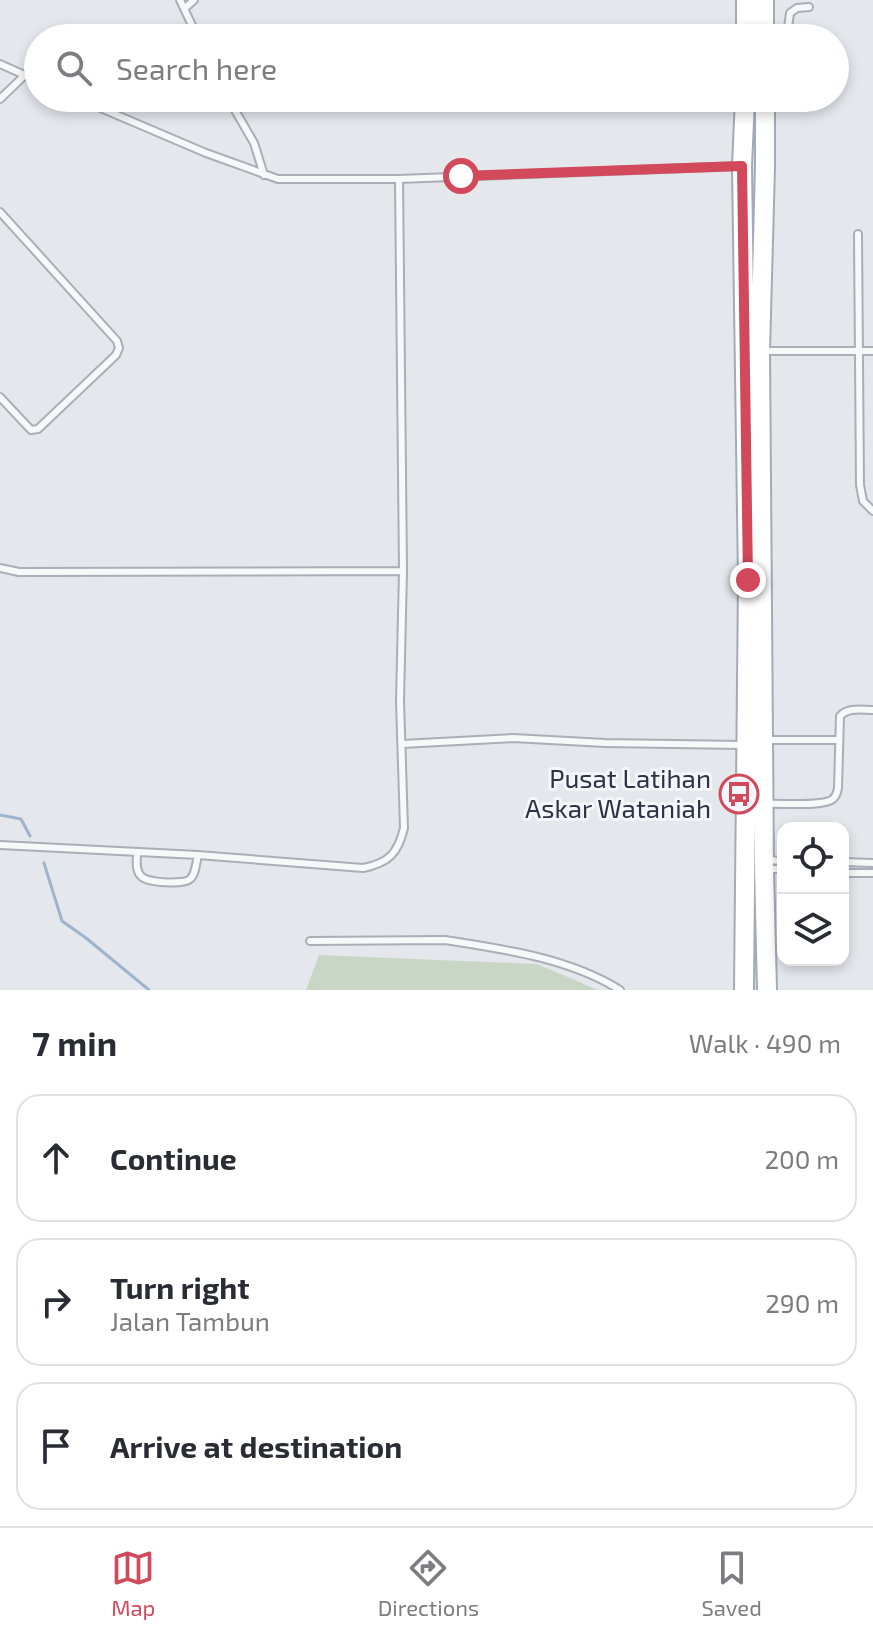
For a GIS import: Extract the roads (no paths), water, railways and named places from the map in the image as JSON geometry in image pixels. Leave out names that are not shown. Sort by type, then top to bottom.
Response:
[{"type":"main road","points":[[746,0],[746,24]]},
{"type":"main road","points":[[764,0],[764,24]]},
{"type":"main road","points":[[744,112],[742,166],[748,580],[754,742],[764,804],[768,863],[767,990]]},
{"type":"main road","points":[[744,990],[745,794],[754,742],[765,112]]},
{"type":"main road","points":[[745,794],[751,813],[753,845],[768,863]]},
{"type":"main road","points":[[745,942],[751,923],[753,883],[768,863]]},
{"type":"lane","points":[[180,0],[192,24]]},
{"type":"lane","points":[[185,8],[194,0]]},
{"type":"lane","points":[[788,24],[790,13],[797,8],[809,7]]},
{"type":"lane","points":[[0,64],[24,75]]},
{"type":"lane","points":[[0,99],[24,76]]},
{"type":"lane","points":[[110,112],[206,153],[278,179],[399,179],[742,166]]},
{"type":"lane","points":[[236,112],[254,143],[264,175]]},
{"type":"lane","points":[[0,845],[198,855],[363,868],[378,865],[393,856],[401,843],[404,828],[400,701],[403,571],[399,179]]},
{"type":"lane","points":[[0,212],[117,341],[119,348],[116,355],[38,429],[31,430],[0,397]]},
{"type":"lane","points":[[858,234],[860,485],[863,501],[873,511]]},
{"type":"lane","points":[[760,351],[873,351]]},
{"type":"lane","points":[[0,568],[19,572],[403,571]]},
{"type":"lane","points":[[764,804],[823,803],[832,800],[838,788],[839,720],[842,713],[873,710]]},
{"type":"lane","points":[[402,744],[513,738],[605,743],[839,740]]},
{"type":"lane","points":[[137,852],[137,869],[146,880],[183,883],[194,872],[198,855]]},
{"type":"lane","points":[[849,862],[873,863]]},
{"type":"lane","points":[[849,873],[873,873]]},
{"type":"lane","points":[[310,941],[445,940],[539,957],[585,972],[620,990]]},
{"type":"waterway","points":[[0,815],[21,819],[30,836]]},
{"type":"waterway","points":[[44,863],[62,921],[149,990]]},
{"type":"place","name":"Pusat Latihan Askar Wataniah","points":[[739,794]]}]
